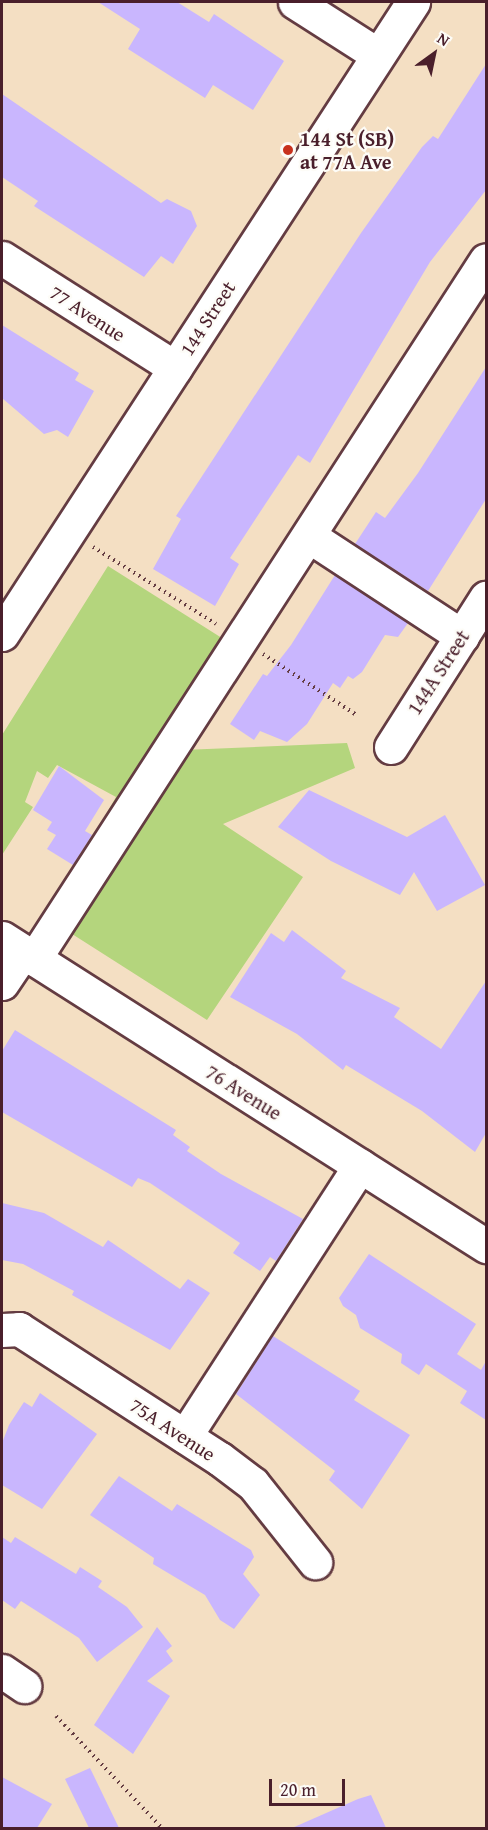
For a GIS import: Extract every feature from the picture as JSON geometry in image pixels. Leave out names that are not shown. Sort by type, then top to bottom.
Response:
[{"type":"street","points":[[295,2],[378,55]]},
{"type":"street","name":"144 Street","points":[[2,634],[413,2]]},
{"type":"street","name":"77 Avenue","points":[[2,258],[175,368]]},
{"type":"street","points":[[2,983],[20,950],[309,536],[486,260]]},
{"type":"street","points":[[309,536],[462,636]]},
{"type":"street","name":"144A Street","points":[[391,747],[486,598]]},
{"type":"street","name":"76 Avenue","points":[[20,950],[360,1166],[484,1238]]},
{"type":"street","points":[[185,1436],[360,1166]]},
{"type":"street","name":"75A Avenue","points":[[3,1329],[19,1329],[185,1436],[253,1484],[315,1562]]},
{"type":"path","points":[[56,1716],[162,1828]]},
{"type":"green space","points":[[108,566],[225,640],[183,750],[347,743],[355,768],[223,824],[303,877],[207,1020],[47,918],[116,797],[57,765],[48,778],[37,771],[25,802],[33,807],[2,855],[2,735]]},
{"type":"building","points":[[98,2],[177,2],[209,22],[214,14],[284,61],[253,110],[213,85],[205,98],[128,49],[140,29]]},
{"type":"building","points":[[486,64],[486,190],[430,262],[310,463],[298,455],[230,558],[239,564],[215,606],[153,569],[181,519],[176,516],[361,233],[422,147],[433,136],[438,139]]},
{"type":"building","points":[[2,94],[161,203],[167,199],[191,211],[197,226],[173,264],[161,256],[144,277],[34,206],[38,201],[2,177]]},
{"type":"building","points":[[2,325],[79,373],[75,380],[94,391],[68,437],[57,430],[44,434],[2,398]]},
{"type":"building","points":[[486,367],[486,499],[428,591],[355,544],[376,512],[385,518],[418,473]]},
{"type":"building","points":[[335,575],[408,623],[398,637],[385,635],[362,672],[353,679],[348,676],[340,688],[333,683],[307,724],[287,742],[260,731],[254,740],[230,724],[263,674],[267,676],[291,645]]},
{"type":"building","points":[[59,766],[104,800],[85,831],[92,835],[73,865],[47,849],[56,835],[47,830],[52,822],[33,810]]},
{"type":"building","points":[[309,790],[407,837],[445,815],[485,885],[437,911],[414,872],[400,895],[331,861],[278,827]]},
{"type":"building","points":[[292,930],[346,971],[341,978],[400,1008],[394,1017],[441,1049],[486,981],[486,1133],[475,1152],[422,1111],[346,1065],[343,1070],[297,1034],[230,997],[271,933],[284,942]]},
{"type":"building","points":[[15,1030],[176,1130],[173,1135],[190,1147],[187,1151],[221,1174],[303,1219],[276,1261],[270,1257],[260,1271],[233,1253],[240,1243],[150,1183],[138,1178],[132,1187],[2,1112],[2,1051]]},
{"type":"building","points":[[2,1203],[44,1213],[103,1247],[108,1240],[180,1289],[188,1279],[210,1293],[170,1350],[72,1295],[74,1291],[23,1264],[2,1260]]},
{"type":"building","points":[[369,1254],[476,1324],[457,1354],[481,1370],[486,1361],[486,1420],[460,1403],[467,1391],[426,1364],[419,1375],[401,1363],[402,1354],[360,1328],[356,1315],[343,1306],[339,1298]]},
{"type":"building","points":[[273,1336],[360,1391],[354,1400],[410,1435],[362,1509],[329,1480],[335,1471],[236,1394]]},
{"type":"building","points":[[40,1393],[97,1434],[42,1509],[2,1485],[2,1443],[9,1425],[24,1402],[32,1407]]},
{"type":"building","points":[[119,1476],[172,1511],[177,1504],[251,1550],[254,1557],[243,1574],[260,1595],[234,1629],[220,1620],[205,1595],[153,1564],[154,1558],[90,1515]]},
{"type":"building","points":[[2,1537],[11,1543],[15,1537],[76,1574],[80,1567],[102,1581],[98,1587],[127,1607],[143,1627],[97,1662],[79,1638],[21,1601],[15,1609],[2,1600]]},
{"type":"building","points":[[157,1627],[172,1646],[166,1651],[173,1661],[147,1681],[170,1696],[133,1754],[94,1725]]},
{"type":"building","points":[[90,1768],[119,1828],[89,1828],[65,1779]]},
{"type":"building","points":[[2,1777],[52,1804],[37,1828],[2,1828]]},
{"type":"building","points":[[371,1795],[386,1828],[292,1828],[358,1799]]},
{"type":"place","name":"144 St (SB) at 77A Ave","points":[[288,150]]}]
